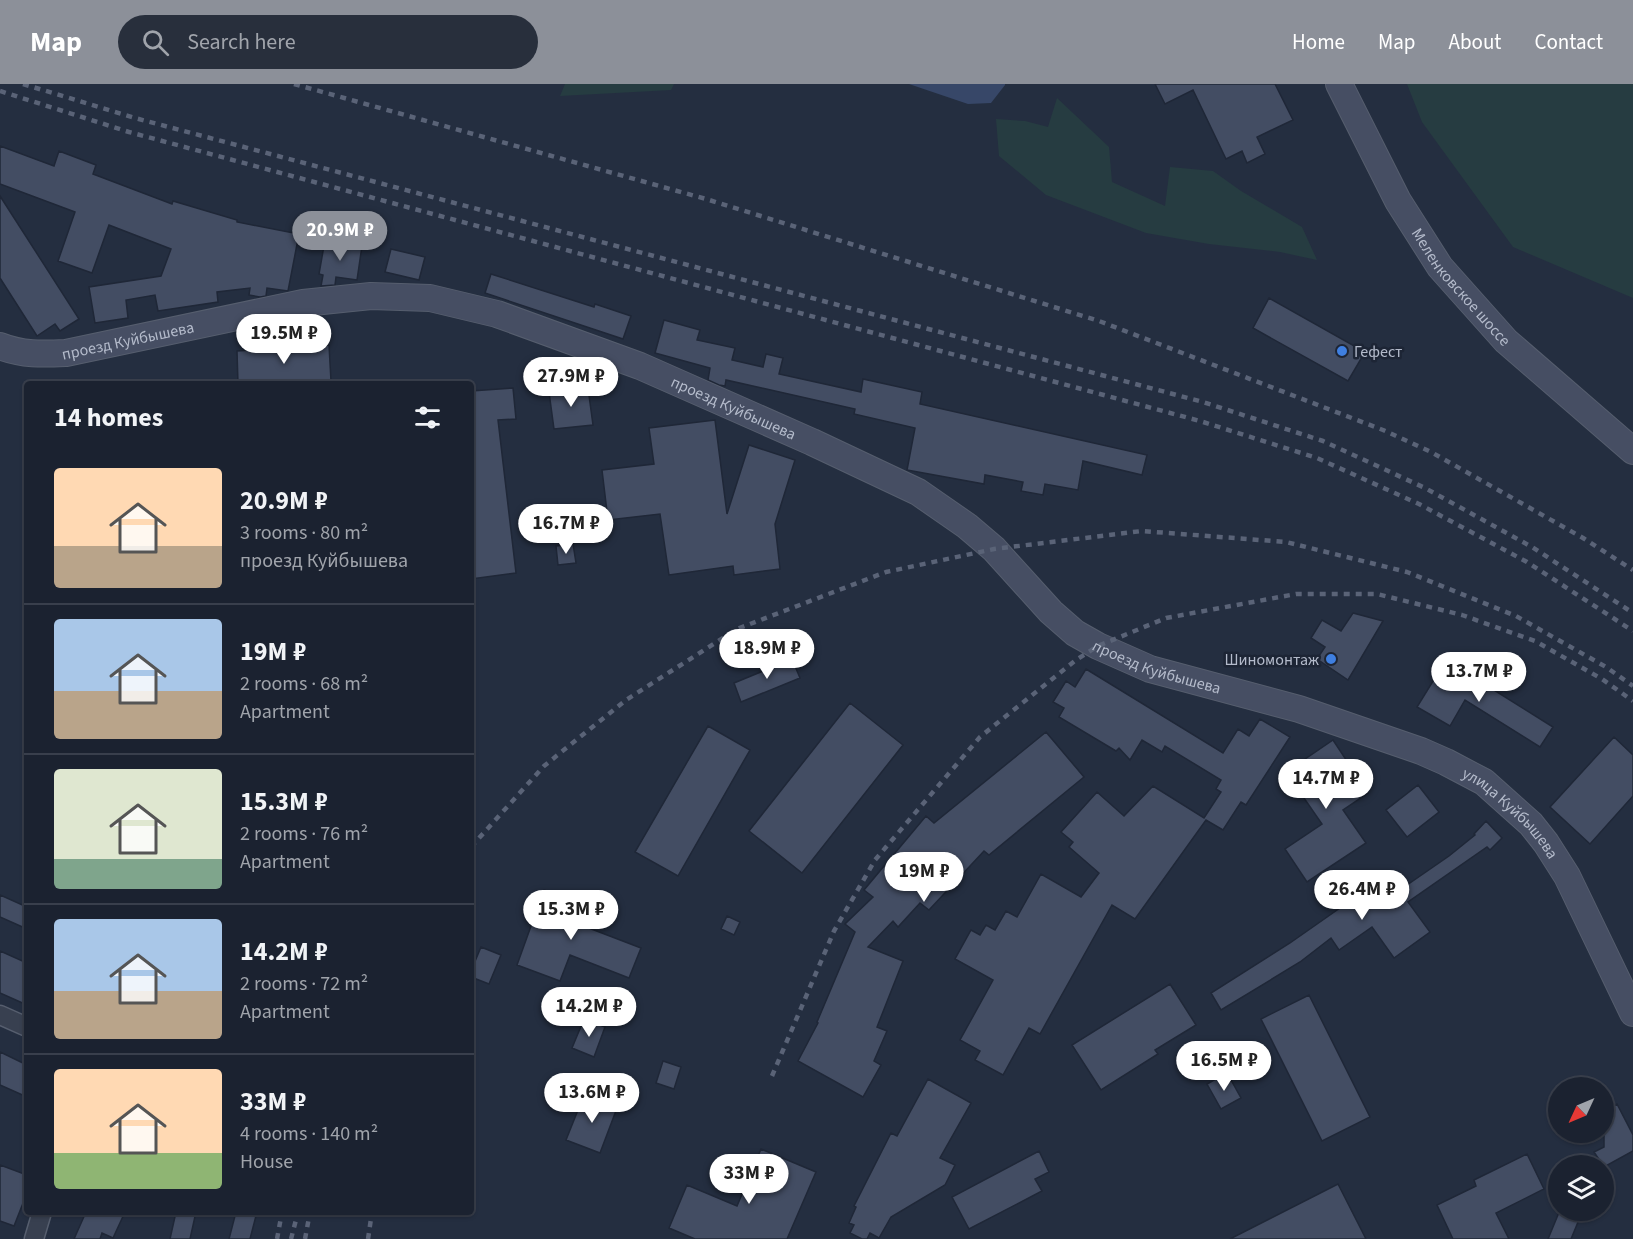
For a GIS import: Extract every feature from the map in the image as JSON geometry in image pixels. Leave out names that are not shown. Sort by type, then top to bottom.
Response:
[{"type":"street","name":"Меленковское шоссе","points":[[1339,84],[1398,201],[1440,267],[1506,341],[1633,451]]},
{"type":"street","name":"проезд Куйбышева","points":[[0,346],[24,353],[66,353],[303,303],[371,296],[430,298],[497,314],[640,366],[918,492],[967,526],[994,549],[1051,612],[1075,633],[1098,646],[1150,669],[1299,709]]},
{"type":"street","name":"улица Куйбышева","points":[[1299,709],[1421,751],[1446,762],[1484,783],[1515,808],[1546,843],[1567,876],[1633,1013]]},
{"type":"street","points":[[0,1015],[24,1026]]},
{"type":"street","points":[[34,1239],[41,1215]]},
{"type":"green space","points":[[565,84],[674,84],[671,90],[560,96]]},
{"type":"green space","points":[[1407,84],[1633,84],[1633,298],[1513,247],[1422,122]]},
{"type":"green space","points":[[1057,98],[1109,147],[1112,182],[1165,206],[1170,167],[1213,171],[1241,191],[1302,227],[1317,260],[1280,252],[1209,244],[1146,233],[1046,195],[999,156],[996,119],[1025,121],[1048,127]]},
{"type":"water","points":[[909,84],[1005,85],[991,103],[968,104]]},
{"type":"building","points":[[1155,84],[1275,84],[1293,120],[1257,137],[1265,154],[1247,163],[1242,151],[1226,159],[1193,90],[1165,104]]},
{"type":"building","points":[[0,146],[54,166],[59,151],[96,165],[93,174],[172,204],[173,201],[237,220],[237,222],[299,234],[288,291],[267,288],[266,296],[260,297],[249,295],[250,288],[217,292],[218,302],[158,311],[155,295],[126,300],[128,318],[95,323],[89,287],[161,276],[171,249],[109,225],[92,273],[58,261],[75,212],[0,184]]},
{"type":"building","points":[[0,196],[79,319],[60,331],[55,324],[37,336],[0,278]]},
{"type":"building","points":[[325,240],[362,246],[357,280],[336,277],[335,285],[321,286],[323,275],[319,274]]},
{"type":"building","points":[[391,249],[425,257],[419,280],[385,272]]},
{"type":"building","points":[[491,274],[594,307],[595,304],[631,316],[623,339],[485,293]]},
{"type":"building","points":[[1269,298],[1365,352],[1348,381],[1253,328]]},
{"type":"building","points":[[664,320],[700,330],[697,340],[735,348],[732,360],[763,367],[766,354],[783,358],[779,374],[861,392],[863,379],[922,392],[920,404],[1147,455],[1142,475],[1083,461],[1078,490],[1045,484],[1043,495],[1021,491],[1023,482],[985,475],[984,484],[907,470],[915,428],[854,414],[855,409],[726,380],[725,386],[719,385],[708,380],[710,368],[655,353]]},
{"type":"building","points":[[329,345],[331,381],[238,381],[237,351]]},
{"type":"building","points":[[513,388],[516,419],[498,420],[516,573],[474,579],[474,391]]},
{"type":"building","points":[[588,388],[593,425],[554,429],[549,392]]},
{"type":"building","points":[[715,420],[727,514],[749,445],[795,460],[775,524],[780,569],[734,575],[733,566],[669,575],[660,514],[608,520],[602,470],[654,464],[649,428]]},
{"type":"building","points":[[573,544],[576,563],[558,565],[556,546]]},
{"type":"building","points":[[1353,613],[1383,621],[1348,680],[1317,659],[1325,647],[1311,638],[1322,620],[1341,631]]},
{"type":"building","points":[[792,659],[800,678],[741,702],[734,683]]},
{"type":"building","points":[[1446,660],[1553,727],[1540,747],[1465,700],[1450,726],[1417,707]]},
{"type":"building","points":[[1086,669],[1223,753],[1238,729],[1249,736],[1260,719],[1290,737],[1246,805],[1241,802],[1223,830],[1206,820],[1135,919],[1112,905],[1040,1034],[1029,1028],[1003,1075],[975,1060],[980,1051],[960,1040],[993,980],[955,959],[971,930],[980,935],[986,925],[995,930],[1006,911],[1017,917],[1041,874],[1081,897],[1099,873],[1069,847],[1073,842],[1061,832],[1097,792],[1124,816],[1153,786],[1204,818],[1221,792],[1216,789],[1221,780],[1165,746],[1162,752],[1142,740],[1130,760],[1119,748],[1116,751],[1059,717],[1064,708],[1053,702],[1066,681],[1075,687]]},
{"type":"building","points":[[850,703],[903,745],[802,873],[749,831]]},
{"type":"building","points":[[708,726],[750,750],[678,876],[635,852]]},
{"type":"building","points":[[1046,732],[1084,777],[989,855],[984,851],[929,910],[920,903],[898,927],[893,921],[868,947],[903,961],[877,1027],[887,1031],[874,1061],[881,1065],[863,1097],[798,1061],[818,1023],[855,932],[845,924],[873,897],[864,890],[926,816],[934,823]]},
{"type":"building","points":[[1614,737],[1633,755],[1633,796],[1590,844],[1550,807]]},
{"type":"building","points":[[1333,740],[1368,793],[1343,810],[1366,843],[1307,882],[1285,849],[1322,824],[1286,772]]},
{"type":"building","points":[[1418,785],[1439,812],[1407,837],[1386,810]]},
{"type":"building","points":[[1486,821],[1502,838],[1490,850],[1487,847],[1408,902],[1430,932],[1394,958],[1372,927],[1339,950],[1331,938],[1300,962],[1221,1010],[1211,993],[1290,943],[1390,873],[1395,880],[1401,876],[1407,885],[1475,835]]},
{"type":"building","points":[[544,890],[588,906],[581,925],[641,948],[629,978],[570,955],[560,981],[517,965]]},
{"type":"building","points":[[0,895],[24,906],[24,928],[0,917]]},
{"type":"building","points":[[727,916],[740,922],[734,935],[721,929]]},
{"type":"building","points":[[481,947],[501,955],[489,984],[474,978],[474,964]]},
{"type":"building","points":[[0,951],[24,962],[24,1004],[0,993]]},
{"type":"building","points":[[1170,984],[1196,1025],[1155,1050],[1158,1054],[1101,1090],[1072,1045]]},
{"type":"building","points":[[1309,995],[1370,1117],[1322,1141],[1261,1019]]},
{"type":"building","points":[[584,1019],[605,1027],[594,1057],[572,1048]]},
{"type":"building","points":[[0,1052],[24,1064],[24,1096],[0,1085]]},
{"type":"building","points":[[663,1061],[681,1067],[674,1089],[656,1083]]},
{"type":"building","points":[[1221,1076],[1225,1083],[1231,1080],[1241,1098],[1221,1109],[1207,1084]]},
{"type":"building","points":[[928,1079],[971,1103],[940,1158],[955,1165],[945,1185],[891,1217],[879,1238],[870,1233],[867,1239],[862,1239],[850,1233],[854,1225],[849,1223],[856,1207],[854,1206],[891,1133],[897,1136]]},
{"type":"building","points":[[584,1095],[617,1108],[600,1153],[566,1140]]},
{"type":"building","points":[[1617,1104],[1633,1135],[1633,1151],[1614,1161],[1614,1155],[1596,1155],[1594,1152],[1604,1147],[1604,1143],[1614,1143],[1614,1106]]},
{"type":"building","points":[[761,1149],[816,1172],[787,1239],[695,1239],[669,1228],[687,1185],[737,1206]]},
{"type":"building","points":[[1039,1151],[1049,1172],[1035,1179],[1042,1191],[969,1229],[952,1197]]},
{"type":"building","points":[[1527,1154],[1544,1189],[1496,1213],[1509,1239],[1453,1239],[1437,1205],[1476,1186],[1474,1180]]},
{"type":"building","points":[[0,1165],[24,1174],[24,1201],[14,1226],[0,1221]]},
{"type":"building","points":[[1338,1184],[1366,1239],[1230,1239]]},
{"type":"building","points":[[85,1215],[124,1215],[113,1238],[102,1233],[100,1239],[74,1239]]},
{"type":"building","points":[[175,1215],[195,1215],[190,1239],[170,1239]]},
{"type":"building","points":[[235,1215],[256,1215],[250,1239],[229,1239]]},
{"type":"building","points":[[1555,1221],[1578,1221],[1571,1239],[1548,1239]]},
{"type":"railway","points":[[23,84],[135,118],[1203,402],[1323,441],[1425,488],[1532,547],[1633,613]]},
{"type":"railway","points":[[294,84],[706,199],[1099,321],[1383,430],[1431,452],[1583,538],[1633,570]]},
{"type":"railway","points":[[0,91],[129,132],[1200,421],[1317,458],[1419,504],[1527,562],[1633,631]]},
{"type":"railway","points":[[474,844],[544,766],[626,700],[737,629],[886,572],[994,549],[1142,531],[1286,542],[1407,572],[1516,616],[1606,667],[1633,686]]},
{"type":"railway","points":[[772,1076],[834,931],[875,860],[980,737],[1076,660],[1098,646],[1166,618],[1296,594],[1377,594],[1462,615],[1535,641],[1602,679],[1633,701]]},
{"type":"railway","points":[[277,1239],[281,1215]]},
{"type":"railway","points":[[291,1239],[297,1215]]},
{"type":"railway","points":[[305,1239],[309,1215]]},
{"type":"railway","points":[[368,1239],[372,1215]]},
{"type":"place","name":"Гефест","points":[[1342,351]]},
{"type":"place","name":"Шиномонтаж","points":[[1331,659]]}]
